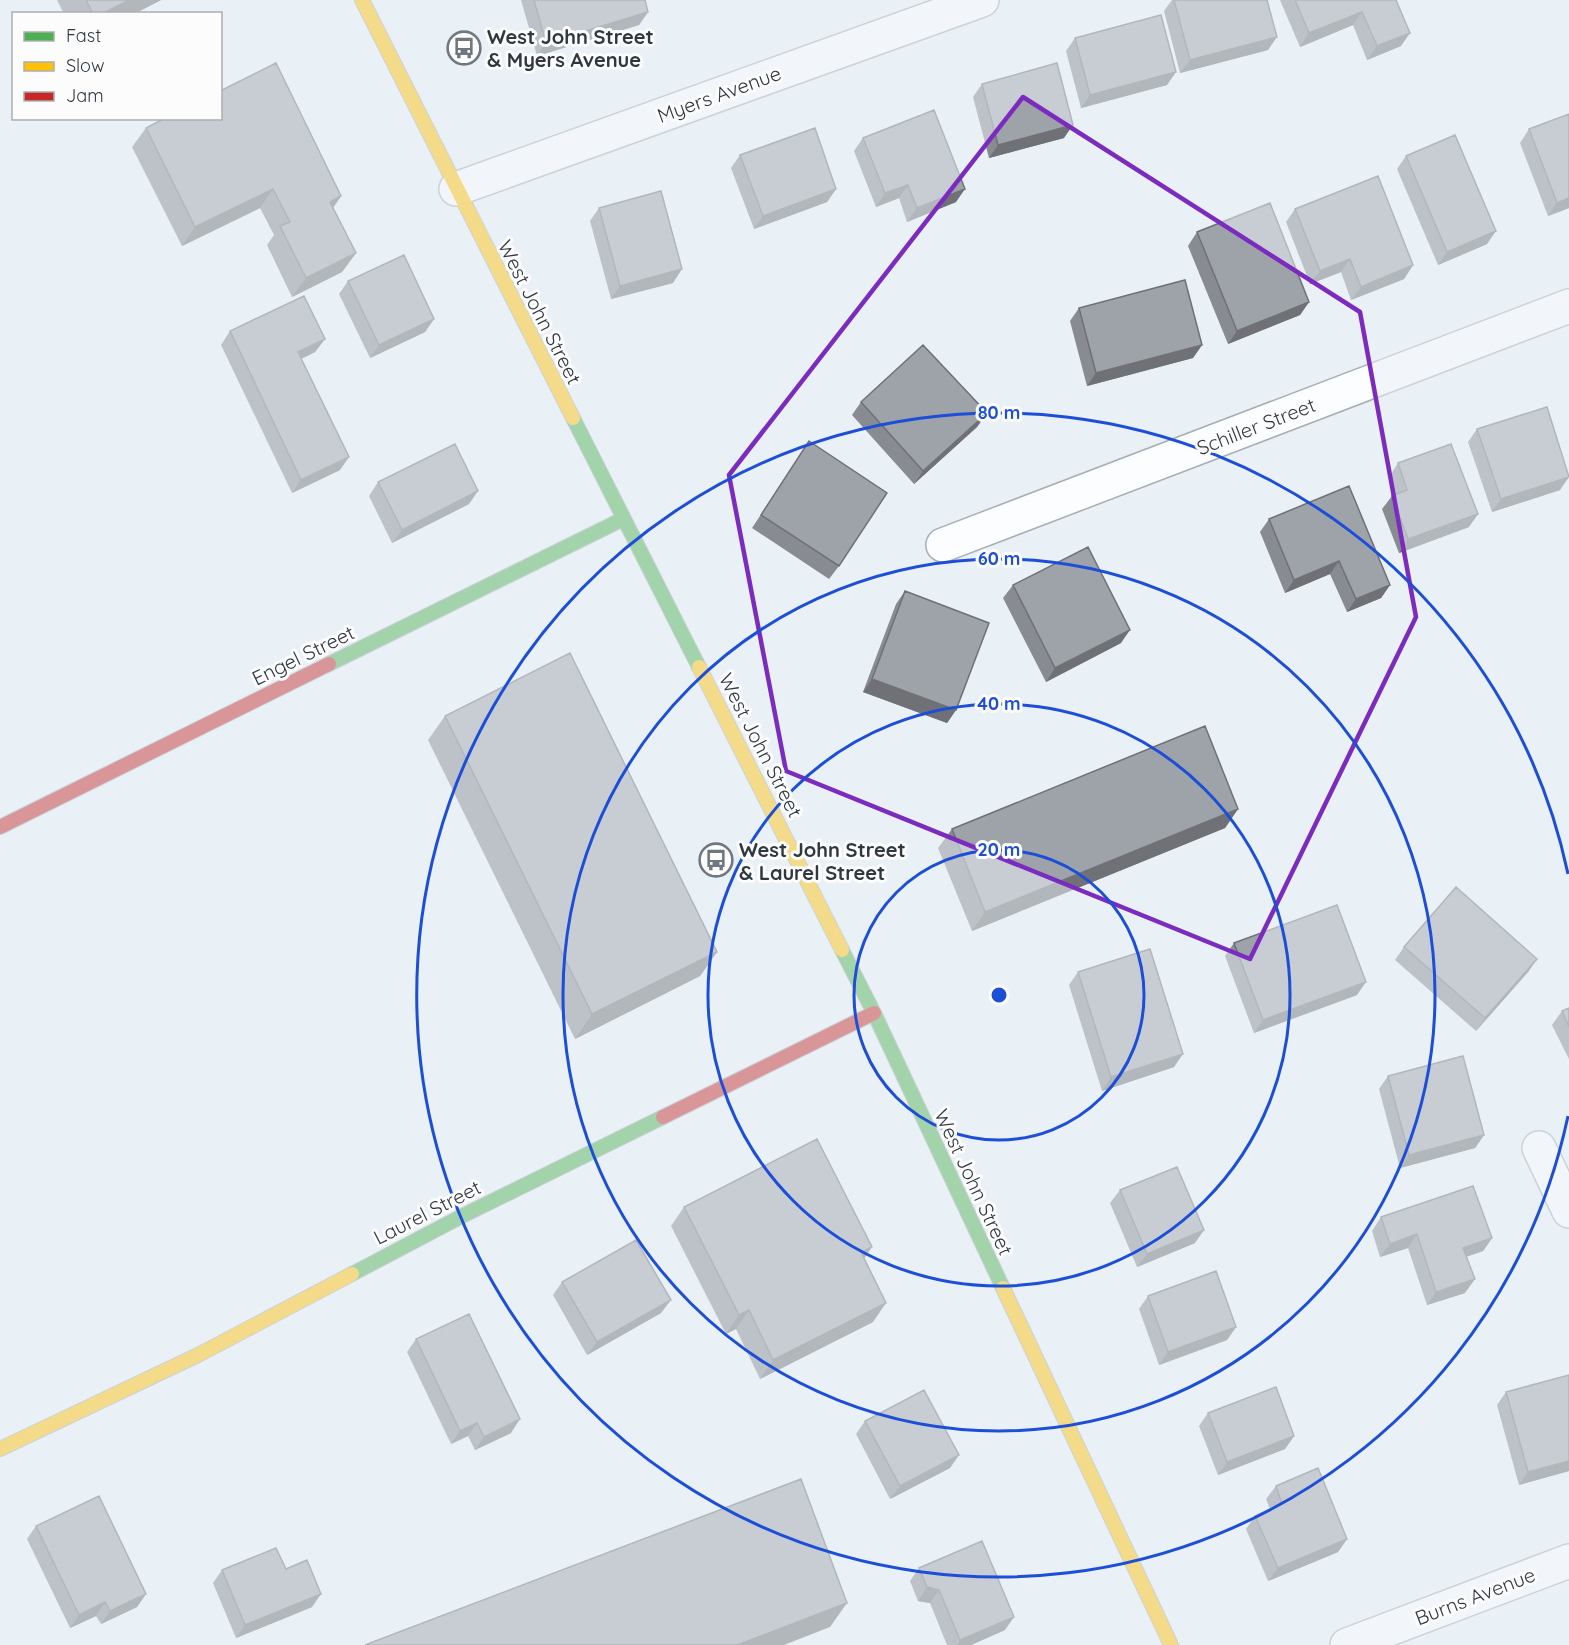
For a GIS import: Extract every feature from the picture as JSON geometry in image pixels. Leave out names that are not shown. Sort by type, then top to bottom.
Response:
[{"type":"main road","name":"West John Street","points":[[362,0],[874,1013],[1171,1645]]},
{"type":"main road","name":"Engel Street","points":[[0,827],[623,519]]},
{"type":"main road","name":"Laurel Street","points":[[0,1449],[198,1355],[464,1215],[874,1013]]},
{"type":"street","name":"Myers Avenue","points":[[456,189],[976,1]]},
{"type":"street","name":"Schiller Street","points":[[943,545],[1569,306]]},
{"type":"street","points":[[1539,1148],[1569,1211]]},
{"type":"street","name":"Burns Avenue","points":[[1347,1645],[1569,1561]]},
{"type":"highlighted area","points":[[1023,97],[1360,312],[1416,617],[1250,959],[786,771],[729,475]]},
{"type":"building","points":[[86,0],[129,0],[106,12],[92,12]]},
{"type":"building","points":[[534,0],[645,0],[648,12],[546,43]]},
{"type":"building","points":[[1174,0],[1267,0],[1277,37],[1190,60]]},
{"type":"building","points":[[1295,0],[1396,0],[1410,33],[1377,46],[1362,12],[1309,33]]},
{"type":"building","points":[[1161,15],[1176,72],[1090,95],[1075,38]]},
{"type":"building","points":[[276,63],[341,196],[330,202],[356,253],[306,278],[280,226],[290,222],[273,189],[195,227],[146,128],[161,120],[222,120],[222,90]]},
{"type":"building","points":[[1057,63],[1073,125],[998,145],[982,84]]},
{"type":"building","points":[[934,110],[965,189],[917,208],[908,185],[885,193],[863,138]]},
{"type":"building","points":[[1569,114],[1569,198],[1557,203],[1529,129]]},
{"type":"building","points":[[815,128],[836,189],[763,216],[740,155]]},
{"type":"building","points":[[1455,135],[1496,231],[1447,252],[1406,156]]},
{"type":"building","points":[[1378,176],[1413,265],[1361,287],[1350,259],[1320,271],[1295,209]]},
{"type":"building","points":[[661,191],[682,269],[620,286],[599,208]]},
{"type":"building","points":[[1270,203],[1309,302],[1237,331],[1197,232]]},
{"type":"building","points":[[404,255],[434,319],[379,345],[348,281]]},
{"type":"building","points":[[1185,280],[1202,345],[1096,373],[1079,308]]},
{"type":"building","points":[[304,296],[325,339],[298,352],[349,457],[301,480],[230,331]]},
{"type":"building","points":[[923,345],[987,413],[923,471],[861,402]]},
{"type":"building","points":[[1547,407],[1569,477],[1501,499],[1477,429]]},
{"type":"building","points":[[809,441],[887,493],[839,566],[761,515]]},
{"type":"building","points":[[455,444],[478,491],[402,530],[378,482]]},
{"type":"building","points":[[1451,444],[1478,514],[1408,539],[1392,496],[1407,490],[1398,463]]},
{"type":"building","points":[[1349,486],[1390,585],[1356,599],[1339,561],[1294,580],[1269,519]]},
{"type":"building","points":[[1088,547],[1130,630],[1055,668],[1013,585]]},
{"type":"building","points":[[905,591],[989,623],[956,710],[872,679]]},
{"type":"building","points":[[570,653],[717,952],[592,1014],[445,716]]},
{"type":"building","points":[[1205,726],[1238,809],[985,912],[952,829]]},
{"type":"building","points":[[1456,887],[1537,959],[1485,1018],[1404,947]]},
{"type":"building","points":[[1337,905],[1366,982],[1263,1020],[1234,943]]},
{"type":"building","points":[[1150,949],[1183,1054],[1111,1077],[1078,972]]},
{"type":"building","points":[[1569,1008],[1569,1027],[1562,1011]]},
{"type":"building","points":[[1463,1056],[1484,1135],[1409,1155],[1388,1076]]},
{"type":"building","points":[[817,1139],[872,1247],[861,1252],[886,1303],[773,1360],[749,1310],[739,1315],[684,1207]]},
{"type":"building","points":[[1177,1167],[1204,1230],[1147,1254],[1120,1190]]},
{"type":"building","points":[[1473,1186],[1492,1238],[1463,1248],[1475,1279],[1436,1292],[1417,1234],[1390,1244],[1381,1217]]},
{"type":"building","points":[[636,1240],[671,1300],[597,1342],[562,1282]]},
{"type":"building","points":[[1216,1271],[1236,1327],[1168,1352],[1148,1296]]},
{"type":"building","points":[[469,1314],[520,1419],[484,1437],[477,1423],[460,1431],[416,1339]]},
{"type":"building","points":[[1569,1375],[1569,1461],[1528,1472],[1506,1392]]},
{"type":"building","points":[[1276,1387],[1294,1436],[1227,1462],[1208,1413]]},
{"type":"building","points":[[924,1390],[959,1455],[900,1486],[865,1421]]},
{"type":"building","points":[[1318,1468],[1347,1539],[1278,1568],[1255,1516],[1282,1504],[1276,1486]]},
{"type":"building","points":[[801,1479],[847,1603],[737,1645],[365,1645]]},
{"type":"building","points":[[99,1496],[146,1594],[110,1611],[105,1602],[79,1615],[36,1526]]},
{"type":"building","points":[[982,1541],[1014,1617],[960,1640],[939,1590],[927,1587],[919,1568]]},
{"type":"building","points":[[276,1548],[286,1569],[307,1560],[321,1594],[245,1625],[222,1570]]},
{"type":"traffic: fast","points":[[573,418],[699,667]]},
{"type":"traffic: fast","points":[[329,664],[623,519]]},
{"type":"traffic: fast","points":[[842,950],[1003,1288]]},
{"type":"traffic: fast","points":[[352,1274],[464,1215],[663,1117]]},
{"type":"traffic: slow","points":[[362,0],[573,418]]},
{"type":"traffic: slow","points":[[699,667],[842,950]]},
{"type":"traffic: slow","points":[[0,1449],[198,1355],[352,1274]]},
{"type":"traffic: slow","points":[[1003,1288],[1171,1645]]},
{"type":"traffic: jam","points":[[0,827],[329,664]]},
{"type":"traffic: jam","points":[[663,1117],[874,1013]]},
{"type":"place","name":"West John Street & Myers Avenue","points":[[464,48]]},
{"type":"place","name":"West John Street & Laurel Street","points":[[716,860]]}]
